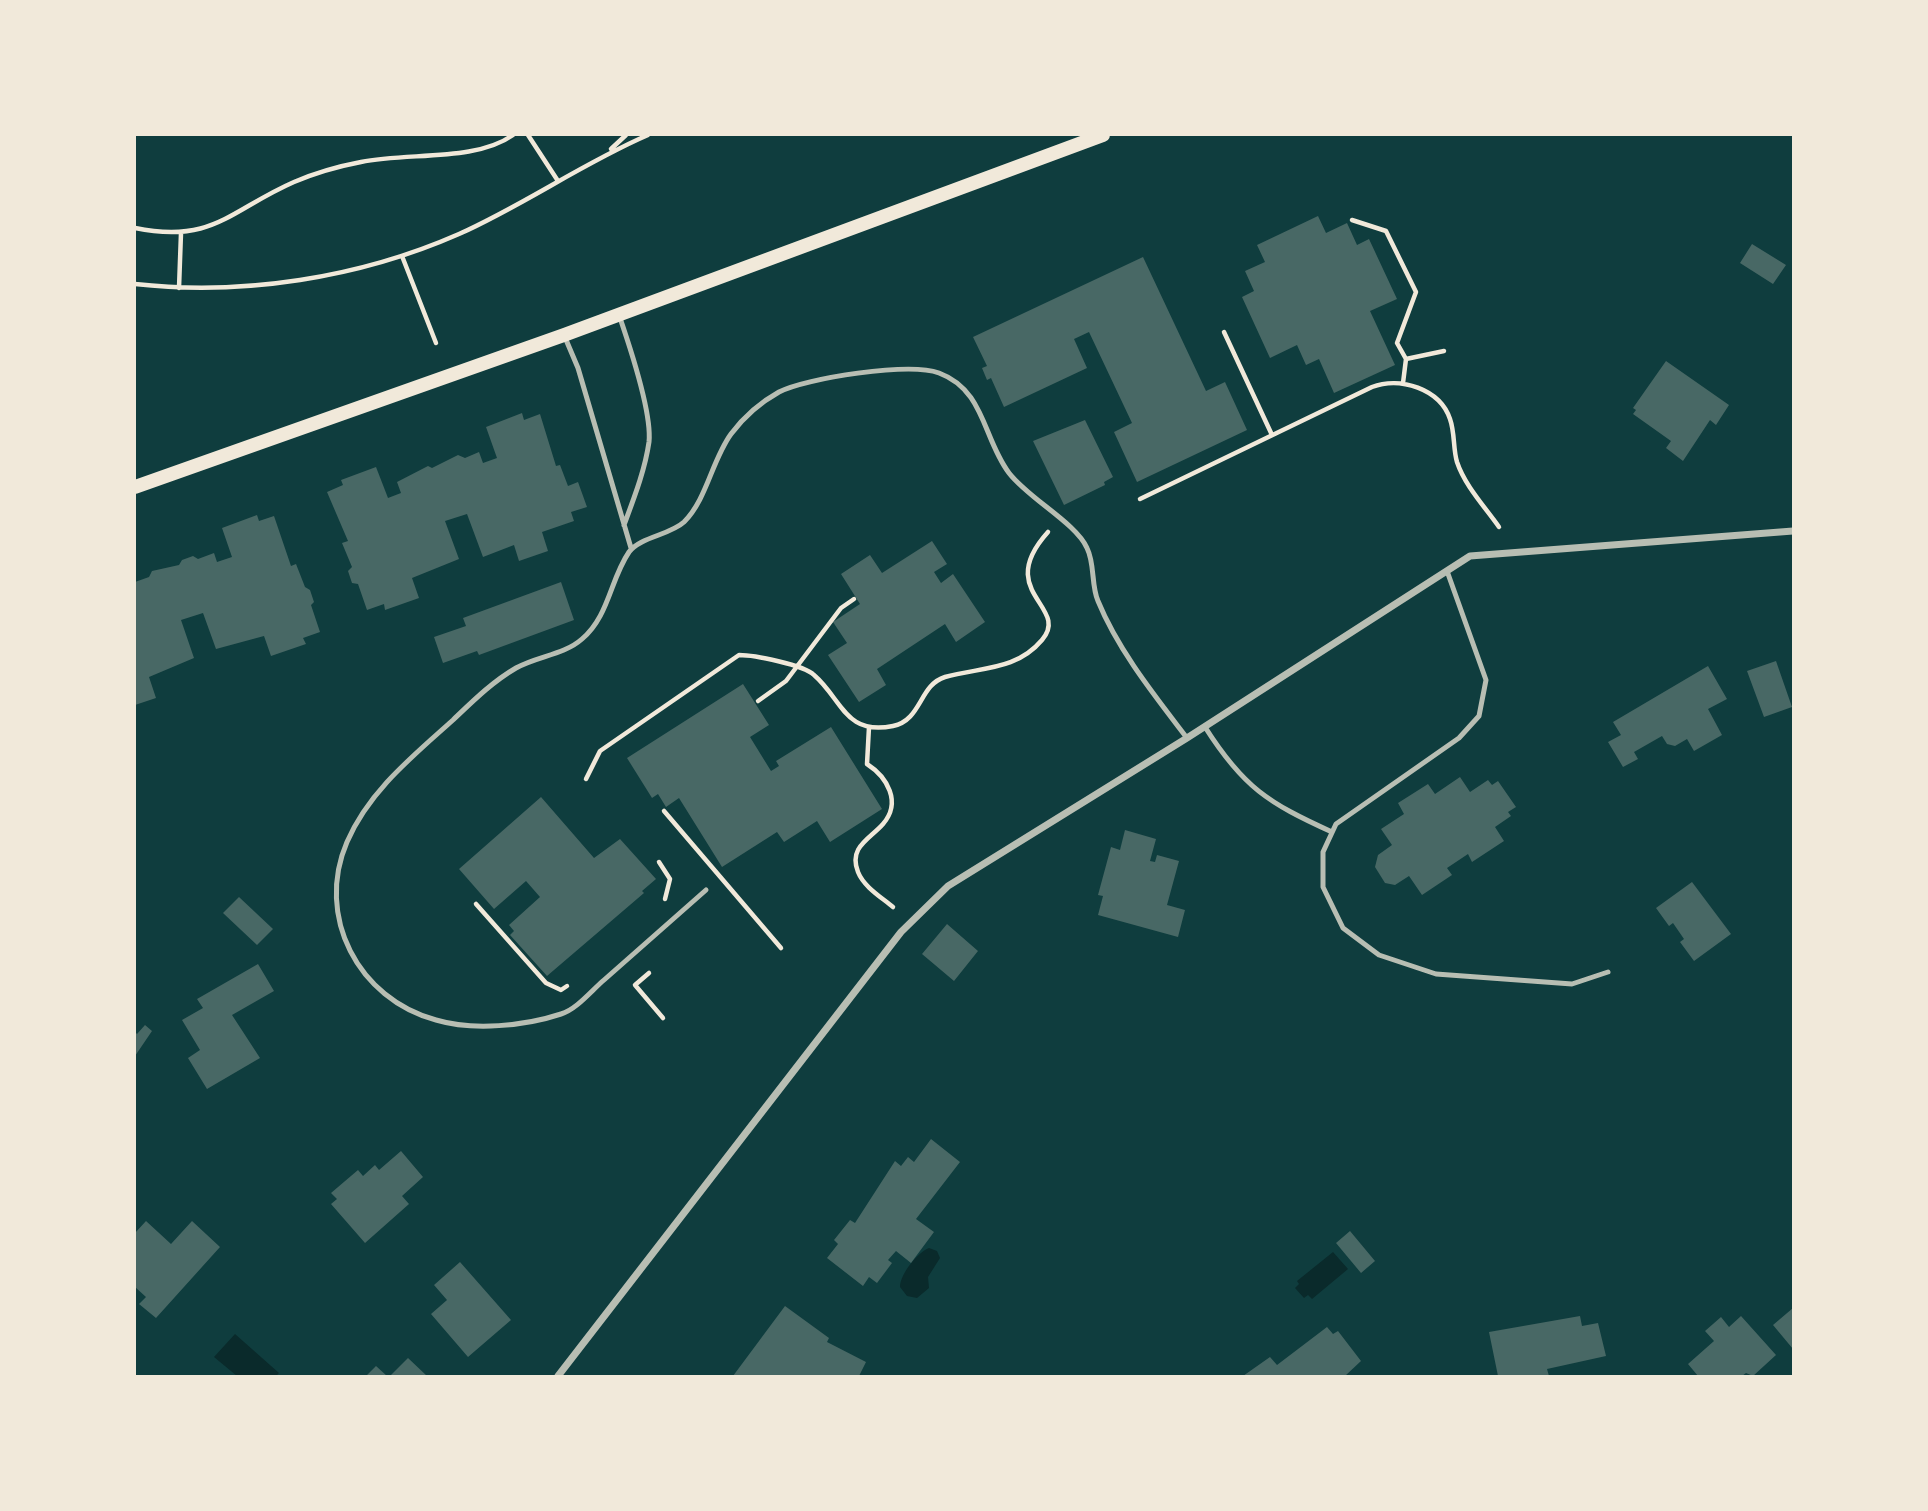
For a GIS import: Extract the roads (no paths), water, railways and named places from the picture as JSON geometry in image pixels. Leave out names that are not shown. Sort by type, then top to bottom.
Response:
[{"type":"main road","points":[[135,488],[619,315],[1102,135]]},
{"type":"street","points":[[558,1376],[920,910],[948,886],[1205,727],[1470,556],[1793,531]]},
{"type":"lane","points":[[619,315],[635,359],[649,439],[639,484],[624,525]]},
{"type":"lane","points":[[564,335],[578,368],[631,548]]},
{"type":"lane","points":[[706,890],[567,1013],[507,1023],[448,1023],[421,1015],[391,998],[358,965],[342,937],[337,916],[335,884],[339,864],[360,816],[377,792],[494,682],[520,665],[570,648],[584,638],[602,614],[631,548],[684,522],[733,431],[758,406],[776,393],[796,385],[900,368],[936,371],[967,391],[984,417],[994,450],[1029,497],[1076,533],[1087,547],[1096,598],[1138,671],[1187,738]]},
{"type":"lane","points":[[1447,571],[1486,680],[1479,716],[1459,738],[1336,824],[1323,852],[1323,887],[1343,928],[1379,955],[1436,974],[1572,984],[1608,972]]},
{"type":"lane","points":[[1205,727],[1229,765],[1256,790],[1285,810],[1332,832]]},
{"type":"water","points":[[929,1248],[937,1251],[940,1258],[928,1277],[929,1288],[917,1298],[907,1296],[900,1287],[903,1276],[915,1259]]},
{"type":"water","points":[[1333,1252],[1348,1269],[1312,1299],[1308,1295],[1304,1298],[1295,1288],[1299,1284],[1297,1281]]},
{"type":"water","points":[[235,1334],[279,1373],[276,1376],[237,1376],[214,1357]]}]
